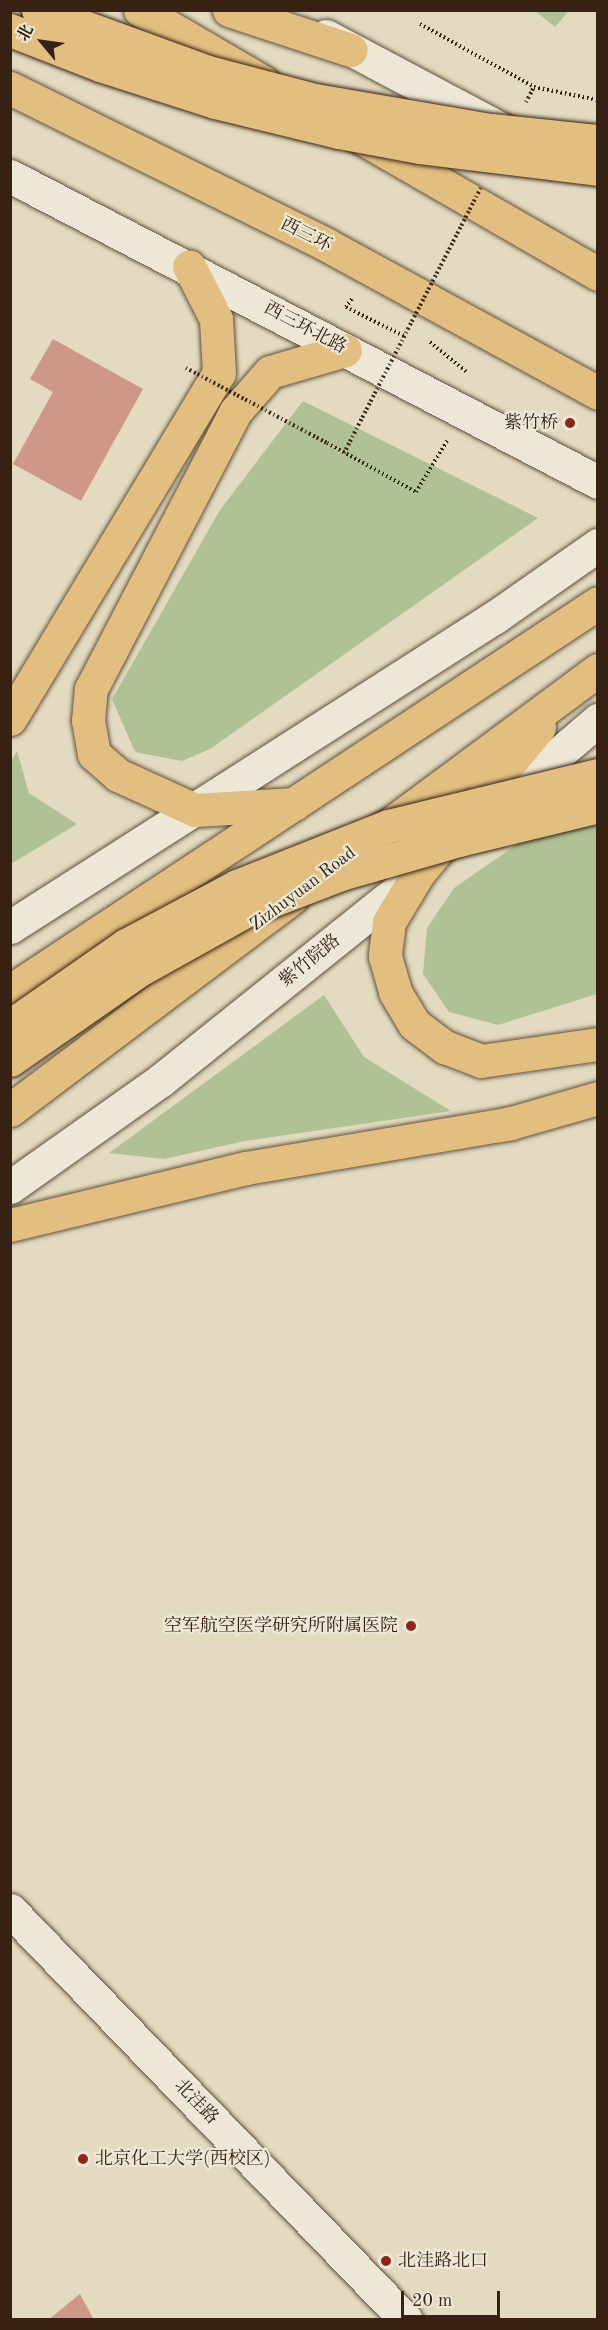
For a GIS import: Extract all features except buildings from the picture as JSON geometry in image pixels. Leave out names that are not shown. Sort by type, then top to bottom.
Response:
[{"type":"highway","points":[[38,10],[208,72],[315,99],[491,130],[597,141]]},
{"type":"highway","points":[[140,10],[597,274]]},
{"type":"highway","points":[[230,10],[351,50]]},
{"type":"highway","points":[[10,30],[100,65],[215,102],[339,132],[466,154],[594,172]]},
{"type":"highway","name":"西三环","points":[[10,88],[327,245],[597,393]]},
{"type":"highway","points":[[10,719],[219,373],[216,319],[189,266]]},
{"type":"highway","points":[[294,804],[195,810],[118,775],[94,754],[88,722],[91,689],[235,412],[270,372],[345,350]]},
{"type":"highway","points":[[10,991],[597,603]]},
{"type":"highway","points":[[585,678],[418,874],[389,922],[385,956],[395,992],[414,1024],[445,1047],[481,1061],[597,1044]]},
{"type":"highway","name":"Zizhuyuan Road","points":[[10,1110],[585,678]]},
{"type":"highway","points":[[10,1026],[126,945],[237,885],[388,826],[597,775]]},
{"type":"highway","points":[[10,1060],[141,969],[247,910],[341,874],[459,840],[597,806]]},
{"type":"highway","points":[[10,1224],[246,1168],[512,1123],[597,1098]]},
{"type":"street","points":[[276,10],[594,172]]},
{"type":"street","name":"西三环北路","points":[[10,177],[189,266],[597,482]]},
{"type":"street","points":[[10,927],[495,617],[597,545]]},
{"type":"street","name":"紫竹院路","points":[[10,1187],[160,1080],[418,874],[597,720]]},
{"type":"street","name":"北洼路","points":[[10,1910],[406,2319]]},
{"type":"path","points":[[420,24],[534,87],[597,100]]},
{"type":"path","points":[[523,107],[534,87]]},
{"type":"path","points":[[344,453],[485,180]]},
{"type":"path","points":[[360,304],[350,298],[346,306],[404,336]]},
{"type":"path","points":[[402,325],[412,330]]},
{"type":"path","points":[[422,336],[468,373]]},
{"type":"path","points":[[186,368],[416,492],[465,411]]},
{"type":"green space","points":[[535,11],[569,11],[555,27]]},
{"type":"green space","points":[[303,401],[538,518],[210,749],[182,761],[135,752],[112,699],[220,510]]},
{"type":"green space","points":[[17,751],[29,793],[77,824],[11,864],[11,761]]},
{"type":"green space","points":[[597,789],[597,994],[498,1025],[449,1012],[423,974],[427,928],[454,888]]},
{"type":"green space","points":[[324,995],[364,1057],[451,1111],[245,1141],[164,1159],[109,1153]]},
{"type":"place","name":"紫竹桥","points":[[570,423]]},
{"type":"place","name":"空军航空医学研究所附属医院","points":[[411,1626]]},
{"type":"place","name":"北京化工大学(西校区)","points":[[83,2159]]},
{"type":"place","name":"北洼路北口","points":[[386,2261]]}]
